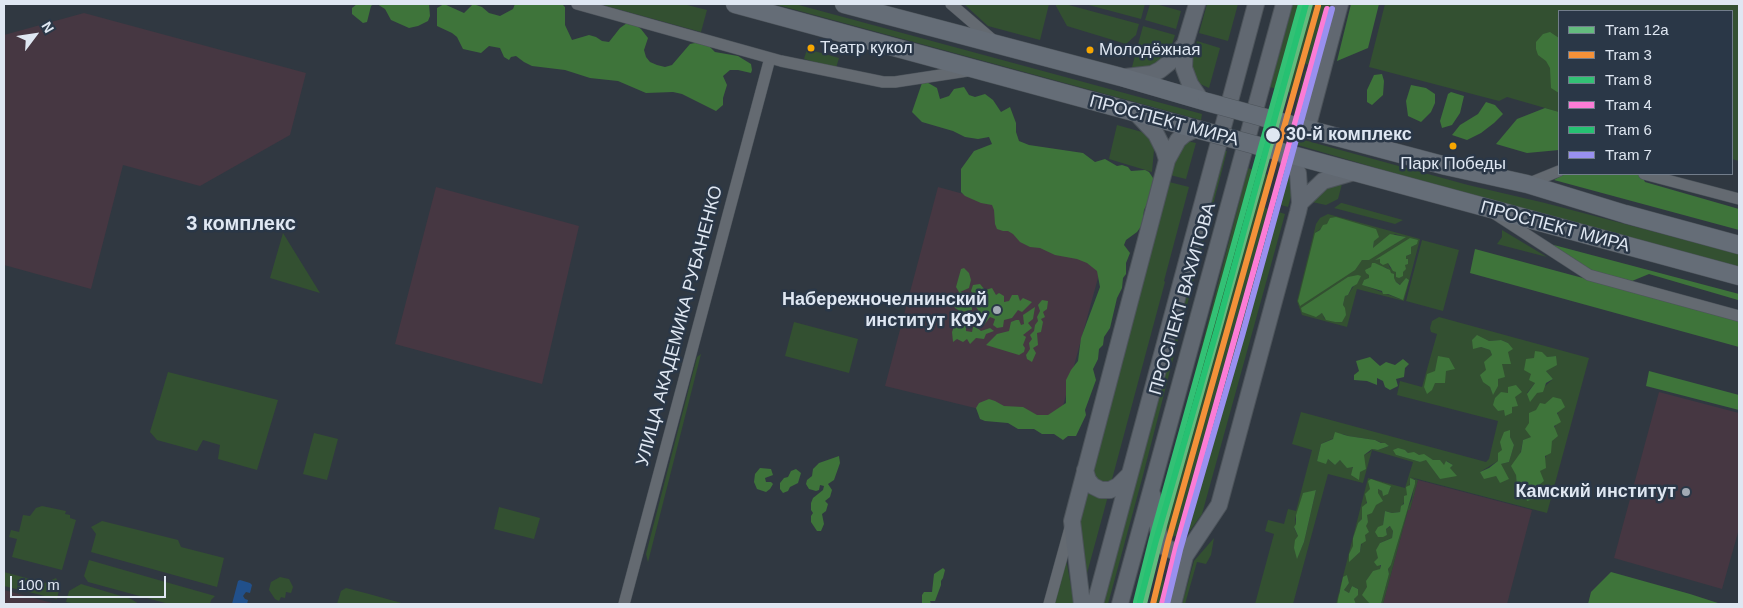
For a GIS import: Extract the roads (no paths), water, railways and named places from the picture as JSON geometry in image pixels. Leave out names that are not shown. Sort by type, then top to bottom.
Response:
[{"type":"main road","name":"ПРОСПЕКТ МИРА","points":[[735,4],[1739,276]]},
{"type":"main road","name":"ПРОСПЕКТ МИРА","points":[[844,4],[1122,77],[1446,166],[1527,184],[1625,214],[1739,245]]},
{"type":"main road","points":[[1197,4],[1185,44],[1184,57],[1186,74],[1192,88],[1204,101]]},
{"type":"main road","name":"ПРОСПЕКТ ВАХИТОВА","points":[[1095,604],[1256,4]]},
{"type":"main road","name":"ПРОСПЕКТ ВАХИТОВА","points":[[1120,604],[1284,4]]},
{"type":"main road","points":[[1307,129],[1340,4]]},
{"type":"main road","points":[[1122,77],[1144,76],[1160,70],[1170,62],[1185,44]]},
{"type":"main road","points":[[1138,114],[1156,134],[1167,160]]},
{"type":"main road","points":[[1082,604],[1072,521],[1079,492],[1167,160],[1178,140],[1185,134],[1198,130]]},
{"type":"main road","points":[[1173,604],[1185,556],[1219,505],[1300,203],[1298,173],[1281,152]]},
{"type":"main road","points":[[1300,203],[1323,180],[1354,172]]},
{"type":"main road","points":[[1085,470],[1088,480],[1093,486],[1101,490],[1110,490],[1118,486],[1128,476]]},
{"type":"main road","points":[[1151,488],[1160,540],[1163,546],[1185,556]]},
{"type":"street","points":[[577,4],[770,58],[883,82],[895,82],[958,71],[987,72]]},
{"type":"street","points":[[951,4],[997,44]]},
{"type":"street","name":"УЛИЦА АКАДЕМИКА РУБАНЕНКО","points":[[624,604],[770,58]]},
{"type":"street","points":[[1527,184],[1558,170]]},
{"type":"street","points":[[1648,175],[1739,199]]},
{"type":"street","points":[[1487,209],[1589,275],[1739,316]]},
{"type":"street","points":[[1049,604],[1072,521]]},
{"type":"water","points":[[240,580],[252,585],[250,593],[246,592],[243,596],[248,600],[247,604],[232,604],[238,581]]},
{"type":"tram line","name":"8","points":[[1136,602],[1152,538],[1301,4]]},
{"type":"tram line","name":"6","points":[[1140,602],[1306,4]]},
{"type":"tram line","name":"12а","points":[[1144,604],[1160,540],[1310,4]]},
{"type":"tram line","name":"3","points":[[1153,604],[1168,542],[1318,6]]},
{"type":"tram line","name":"4","points":[[1162,604],[1177,544],[1327,9]]},
{"type":"tram line","name":"7","points":[[1167,604],[1180,550],[1242,336],[1332,9]]},
{"type":"place","name":"Театр кукол","points":[[811,48]]},
{"type":"place","name":"Молодёжная","points":[[1090,50]]},
{"type":"place","name":"30-й комплекс","points":[[1273,135]]},
{"type":"place","name":"Парк Победы","points":[[1453,146]]},
{"type":"place","name":"Набережночелнинский институт КФУ","points":[[997,310]]},
{"type":"place","name":"Камский институт","points":[[1686,492]]},
{"type":"district","name":"3 комплекс","points":[[241,224]]}]
